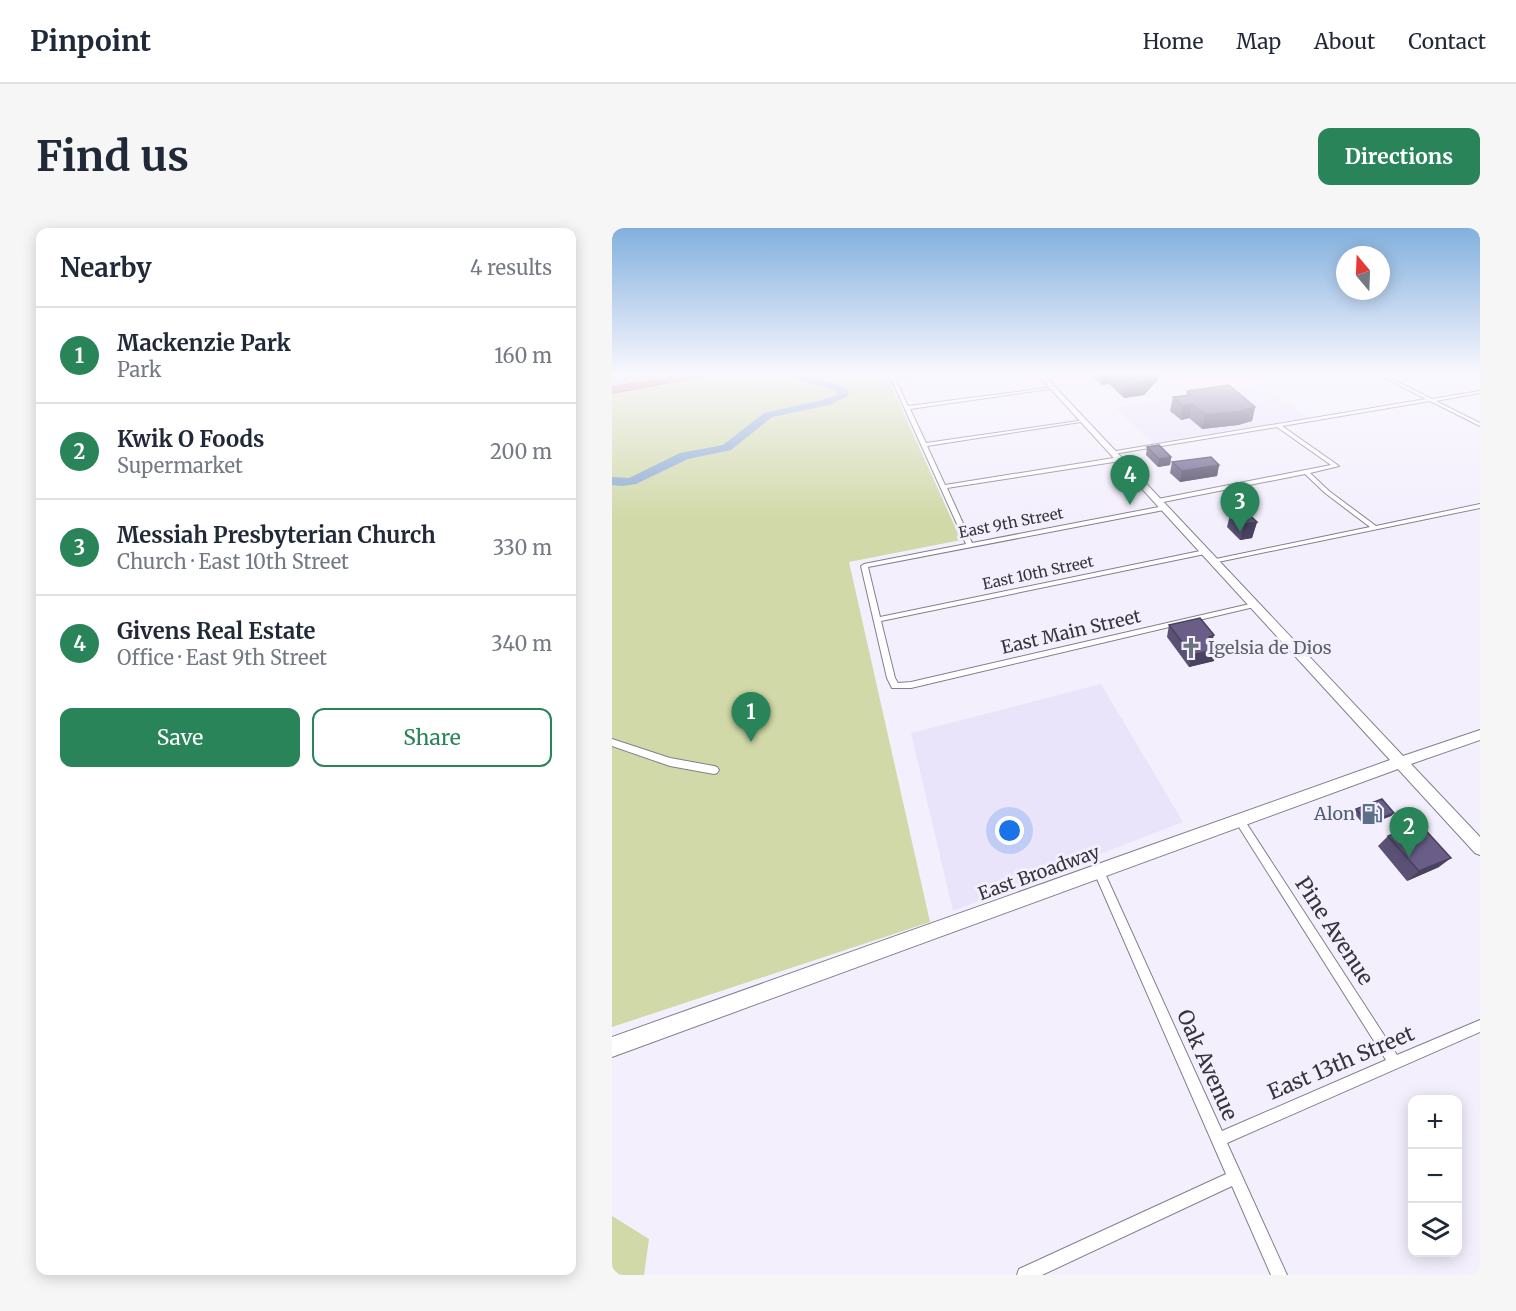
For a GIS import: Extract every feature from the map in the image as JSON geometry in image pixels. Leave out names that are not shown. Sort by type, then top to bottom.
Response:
[{"type":"main road","points":[[1087,423],[1480,848]]},
{"type":"main road","name":"East Broadway","points":[[612,1047],[1480,735]]},
{"type":"street","points":[[914,423],[970,545]]},
{"type":"street","points":[[924,445],[1073,423]]},
{"type":"street","points":[[944,487],[1291,423]]},
{"type":"street","name":"East 9th Street","points":[[876,620],[864,566],[1336,466],[1278,425]]},
{"type":"street","points":[[1306,473],[1375,528]]},
{"type":"street","points":[[1213,561],[1480,506]]},
{"type":"street","name":"East 10th Street","points":[[876,620],[1205,552]]},
{"type":"street","name":"East Main Street","points":[[876,620],[895,686],[911,685],[1254,605]]},
{"type":"street","points":[[612,742],[670,762],[714,770]]},
{"type":"street","name":"Pine Avenue","points":[[1240,821],[1395,1063]]},
{"type":"street","name":"Oak Avenue","points":[[1099,872],[1278,1275]]},
{"type":"street","name":"East 13th Street","points":[[1219,1139],[1480,1026]]},
{"type":"street","points":[[1024,1275],[1235,1177]]},
{"type":"shaded area","points":[[1131,423],[1274,423],[1152,443]]},
{"type":"shaded area","points":[[1101,684],[1183,822],[953,911],[911,733]]},
{"type":"green space","points":[[612,423],[908,423],[961,540],[849,562],[930,922],[612,1027]]},
{"type":"green space","points":[[612,1216],[649,1239],[644,1275],[612,1275]]},
{"type":"building","points":[[1159,445],[1171,457],[1159,459],[1147,447]]},
{"type":"building","points":[[1211,457],[1219,465],[1182,471],[1172,462]]},
{"type":"building","points":[[1243,509],[1257,522],[1245,524],[1231,511]]},
{"type":"building","points":[[1200,618],[1214,635],[1209,637],[1218,649],[1192,655],[1169,625]]},
{"type":"building","name":"Alon","points":[[1382,799],[1394,813],[1368,823],[1356,809]]},
{"type":"building","points":[[1420,824],[1451,858],[1419,871],[1388,836]]},
{"type":"waterway","points":[[612,481],[631,481],[684,456],[727,447],[738,441],[756,423]]},
{"type":"place","name":"Givens Real Estate","points":[[1130,505]]},
{"type":"place","name":"Messiah Presbyterian Church","points":[[1240,532]]},
{"type":"place","name":"Igelsia de Dios","points":[[1191,648]]},
{"type":"place","name":"Mackenzie Park","points":[[751,742]]},
{"type":"place","name":"Alon","points":[[1372,814]]},
{"type":"place","name":"Kwik O Foods","points":[[1409,857]]}]
